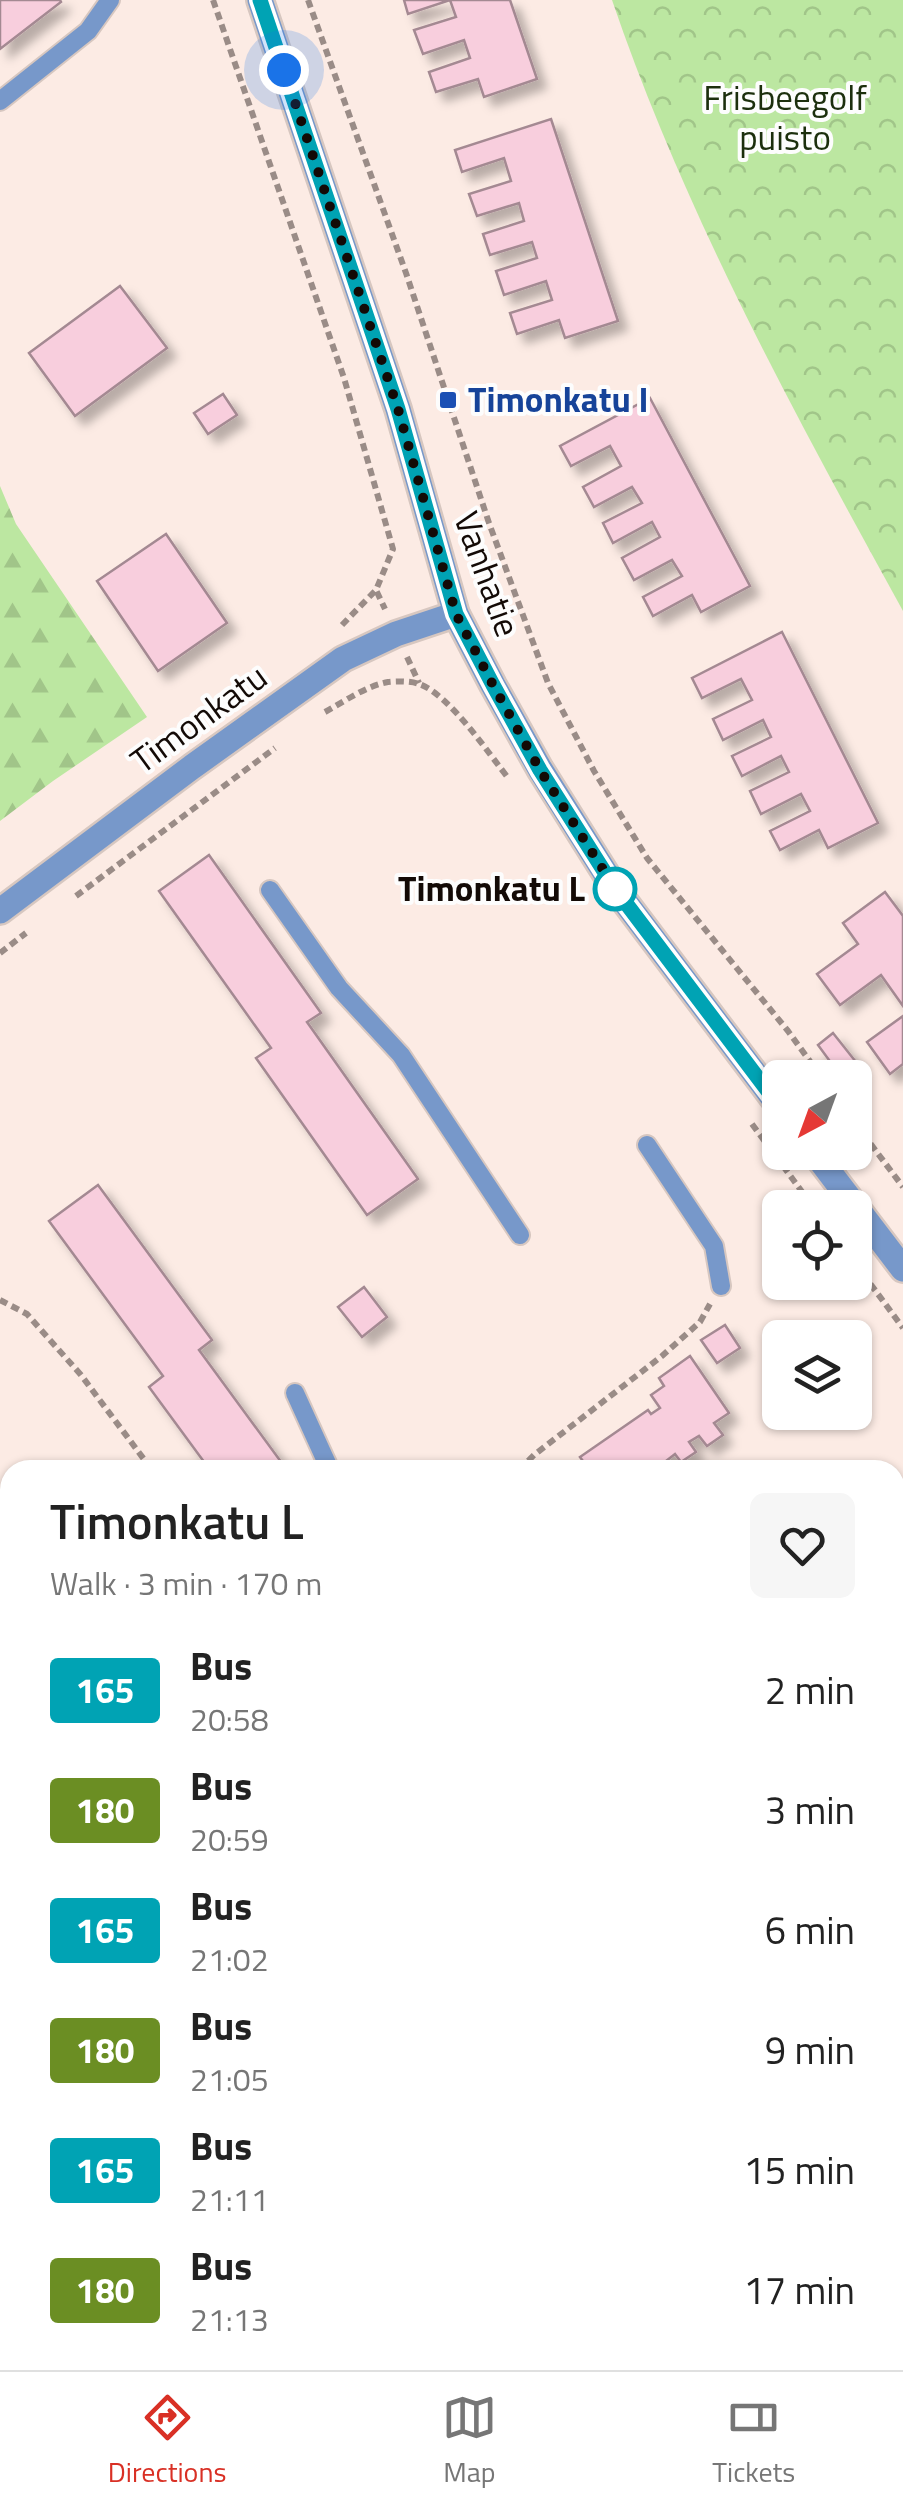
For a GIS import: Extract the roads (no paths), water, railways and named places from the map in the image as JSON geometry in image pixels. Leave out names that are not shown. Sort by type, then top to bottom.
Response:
[{"type":"street","name":"Vanhatie","points":[[260,0],[398,409],[456,614],[540,770],[616,890],[762,1083]]},
{"type":"street","name":"Timonkatu","points":[[0,911],[343,658],[396,634],[456,614]]},
{"type":"street","points":[[828,1170],[903,1269]]},
{"type":"lane","points":[[0,102],[88,31],[110,0]]},
{"type":"lane","points":[[270,890],[338,988],[401,1055],[520,1235]]},
{"type":"lane","points":[[647,1145],[714,1246],[721,1286]]},
{"type":"lane","points":[[295,1394],[325,1460]]},
{"type":"place","name":"Timonkatu I","points":[[448,400]]},
{"type":"place","name":"Timonkatu L","points":[[615,889]]},
{"type":"park label","name":"Frisbeegolf puisto","points":[[785,118]]}]
